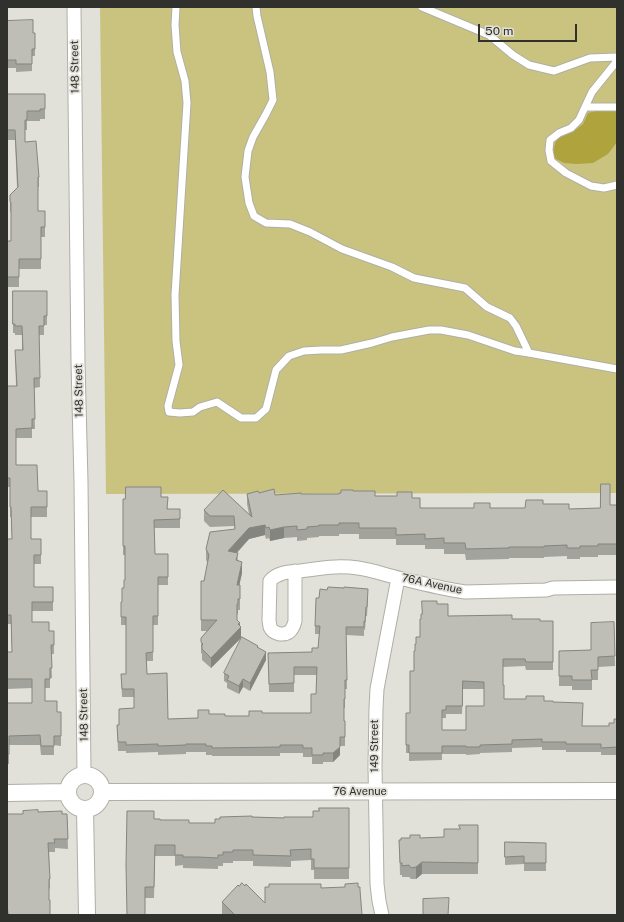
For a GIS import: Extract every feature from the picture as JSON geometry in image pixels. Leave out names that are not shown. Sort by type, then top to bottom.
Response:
[{"type":"street","name":"148 Street","points":[[74,7],[84,775]]},
{"type":"street","name":"76A Avenue","points":[[296,571],[329,567],[372,570],[398,578],[465,592],[617,587]]},
{"type":"street","name":"149 Street","points":[[382,915],[377,884],[375,792],[376,698],[398,578]]},
{"type":"street","points":[[84,775],[97,780],[101,786],[102,792],[99,802],[95,806],[85,809],[79,808],[73,804],[69,799],[68,792],[69,786],[73,780],[84,775]]},
{"type":"street","name":"76 Avenue","points":[[102,792],[617,791]]},
{"type":"street","points":[[7,793],[68,792]]},
{"type":"street","points":[[85,809],[87,915]]},
{"type":"lane","points":[[176,7],[174,25],[177,52],[185,81],[186,103],[175,295],[179,365],[168,406],[169,412],[193,412],[200,407],[217,402],[241,418],[256,418],[266,409],[276,370],[289,356],[304,351],[341,350],[392,337],[429,330],[441,330],[468,335],[514,351],[617,369]]},
{"type":"lane","points":[[256,7],[270,72],[273,100],[253,137],[248,152],[245,177],[249,203],[254,216],[266,223],[290,224],[310,232],[342,249],[392,267],[414,278],[465,288],[487,306],[510,318],[516,326],[529,353]]},
{"type":"lane","points":[[422,7],[489,35],[529,66],[554,71],[590,58],[617,57]]},
{"type":"lane","points":[[617,61],[592,92],[579,120],[571,128],[558,133],[550,140],[549,150],[551,161],[566,173],[590,186],[604,188],[617,185]]},
{"type":"lane","points":[[585,107],[617,107]]},
{"type":"shaded area","points":[[100,7],[617,7],[617,493],[106,494]]},
{"type":"shaded area","points":[[600,110],[617,111],[617,142],[608,154],[593,163],[564,163],[556,159],[553,153],[555,143],[561,135],[574,131],[583,124],[588,113]]},
{"type":"building","points":[[33,20],[35,49],[32,49],[32,64],[16,64],[16,60],[7,60],[7,21]]},
{"type":"building","points":[[7,94],[45,94],[45,109],[40,109],[40,111],[27,111],[27,120],[25,120],[25,142],[36,141],[39,177],[38,211],[45,211],[45,227],[41,227],[41,259],[19,259],[19,277],[7,277],[7,241],[11,241],[10,195],[18,187],[15,130],[7,130]]},
{"type":"building","points":[[13,291],[47,291],[47,316],[44,316],[44,326],[39,326],[40,378],[34,378],[35,419],[32,419],[32,428],[16,429],[16,465],[37,465],[38,491],[47,491],[47,507],[31,507],[31,539],[41,539],[41,555],[34,555],[34,587],[53,587],[53,602],[32,602],[32,622],[49,622],[49,631],[54,631],[54,645],[51,645],[52,668],[50,668],[50,679],[45,679],[45,701],[57,701],[57,712],[61,712],[61,736],[54,736],[54,746],[41,746],[40,735],[9,736],[9,754],[7,754],[7,703],[32,703],[32,679],[7,679],[7,652],[12,652],[11,615],[7,615],[7,539],[12,539],[10,478],[7,478],[7,386],[17,386],[15,350],[23,350],[22,326],[15,326],[15,324],[13,324]]},
{"type":"building","points":[[601,484],[610,484],[610,505],[617,505],[617,544],[598,544],[598,546],[580,546],[580,548],[567,548],[567,545],[466,549],[465,543],[444,543],[444,538],[425,539],[425,534],[396,535],[396,528],[359,528],[359,523],[319,525],[307,527],[307,529],[297,530],[297,526],[270,530],[269,527],[266,528],[265,525],[249,528],[228,551],[238,553],[236,560],[242,562],[237,585],[240,585],[240,599],[238,599],[237,604],[237,620],[241,627],[211,658],[202,649],[203,644],[201,642],[201,638],[217,620],[201,620],[201,581],[204,581],[209,555],[206,549],[210,532],[235,529],[234,516],[210,516],[204,510],[223,490],[252,517],[247,494],[258,491],[259,493],[274,489],[275,495],[301,493],[339,494],[341,493],[341,490],[353,490],[375,491],[375,496],[397,496],[397,492],[412,492],[412,498],[420,498],[420,508],[474,508],[474,503],[490,503],[490,508],[525,508],[526,500],[543,500],[543,504],[569,504],[569,509],[600,508]]},
{"type":"building","points":[[126,487],[161,487],[161,497],[168,497],[167,509],[180,509],[180,519],[154,520],[155,554],[168,554],[168,577],[158,577],[158,616],[153,616],[153,652],[146,653],[147,674],[167,673],[168,719],[198,718],[198,710],[209,710],[209,714],[225,714],[225,716],[249,716],[249,711],[262,711],[262,713],[311,713],[311,694],[316,694],[317,667],[294,667],[294,683],[269,684],[268,653],[312,652],[312,648],[318,648],[320,626],[315,626],[316,598],[319,598],[320,589],[327,590],[328,587],[344,587],[368,589],[364,627],[346,627],[347,680],[345,680],[344,699],[345,737],[340,737],[340,747],[333,753],[312,755],[312,748],[303,748],[303,745],[280,745],[280,747],[212,748],[212,746],[206,746],[206,744],[158,746],[158,744],[126,745],[126,742],[118,742],[117,725],[119,725],[119,709],[134,708],[134,689],[122,689],[121,674],[126,674],[126,617],[121,617],[121,602],[122,588],[124,588],[125,580],[123,499],[125,499]]},
{"type":"building","points":[[422,601],[437,601],[437,604],[448,604],[448,616],[512,615],[512,619],[540,619],[540,621],[553,621],[553,662],[526,662],[525,659],[503,659],[504,699],[526,699],[526,696],[544,696],[544,701],[583,703],[582,726],[609,726],[609,723],[614,723],[614,719],[617,719],[617,747],[601,748],[601,744],[542,742],[542,739],[512,740],[512,744],[480,745],[480,747],[442,746],[442,753],[409,753],[409,745],[406,745],[406,713],[410,713],[410,671],[414,671],[414,651],[416,637],[420,637],[420,619],[422,614]],"holes":[[[463,681],[484,682],[484,706],[466,706],[466,730],[442,730],[442,710],[446,710],[446,706],[462,706]]]},
{"type":"building","points":[[614,622],[615,656],[598,657],[598,670],[591,670],[592,680],[572,680],[572,676],[559,676],[559,651],[591,650],[591,623]]},
{"type":"building","points":[[242,637],[266,652],[250,683],[243,679],[239,686],[227,680],[229,676],[224,673]]},
{"type":"building","points":[[319,808],[349,808],[349,868],[314,868],[314,859],[311,859],[311,849],[290,850],[291,856],[253,855],[253,850],[233,850],[233,852],[223,852],[223,855],[218,855],[218,858],[183,857],[183,855],[175,855],[175,845],[155,845],[154,887],[145,887],[145,915],[127,915],[127,811],[154,811],[154,819],[160,820],[189,820],[189,823],[215,823],[215,819],[220,819],[220,817],[313,817],[313,811],[319,811]]},
{"type":"building","points":[[38,810],[38,812],[62,811],[62,814],[67,814],[68,839],[54,839],[55,843],[48,843],[50,915],[9,915],[7,903],[7,814],[23,814],[23,811]]},
{"type":"building","points":[[459,825],[478,825],[478,863],[422,862],[416,867],[411,868],[409,865],[402,866],[402,863],[400,863],[399,840],[401,840],[401,838],[410,838],[410,835],[420,835],[420,838],[444,837],[444,829],[460,829]]},
{"type":"building","points":[[505,842],[546,843],[546,863],[524,863],[524,856],[505,857]]},
{"type":"building","points":[[242,883],[245,886],[246,884],[265,903],[265,887],[269,887],[269,884],[321,884],[321,888],[345,887],[345,884],[358,883],[358,887],[360,887],[362,915],[235,915],[222,902],[238,885],[239,886]]},
{"type":"building","points":[[449,898],[448,915],[423,915],[423,899]]}]
